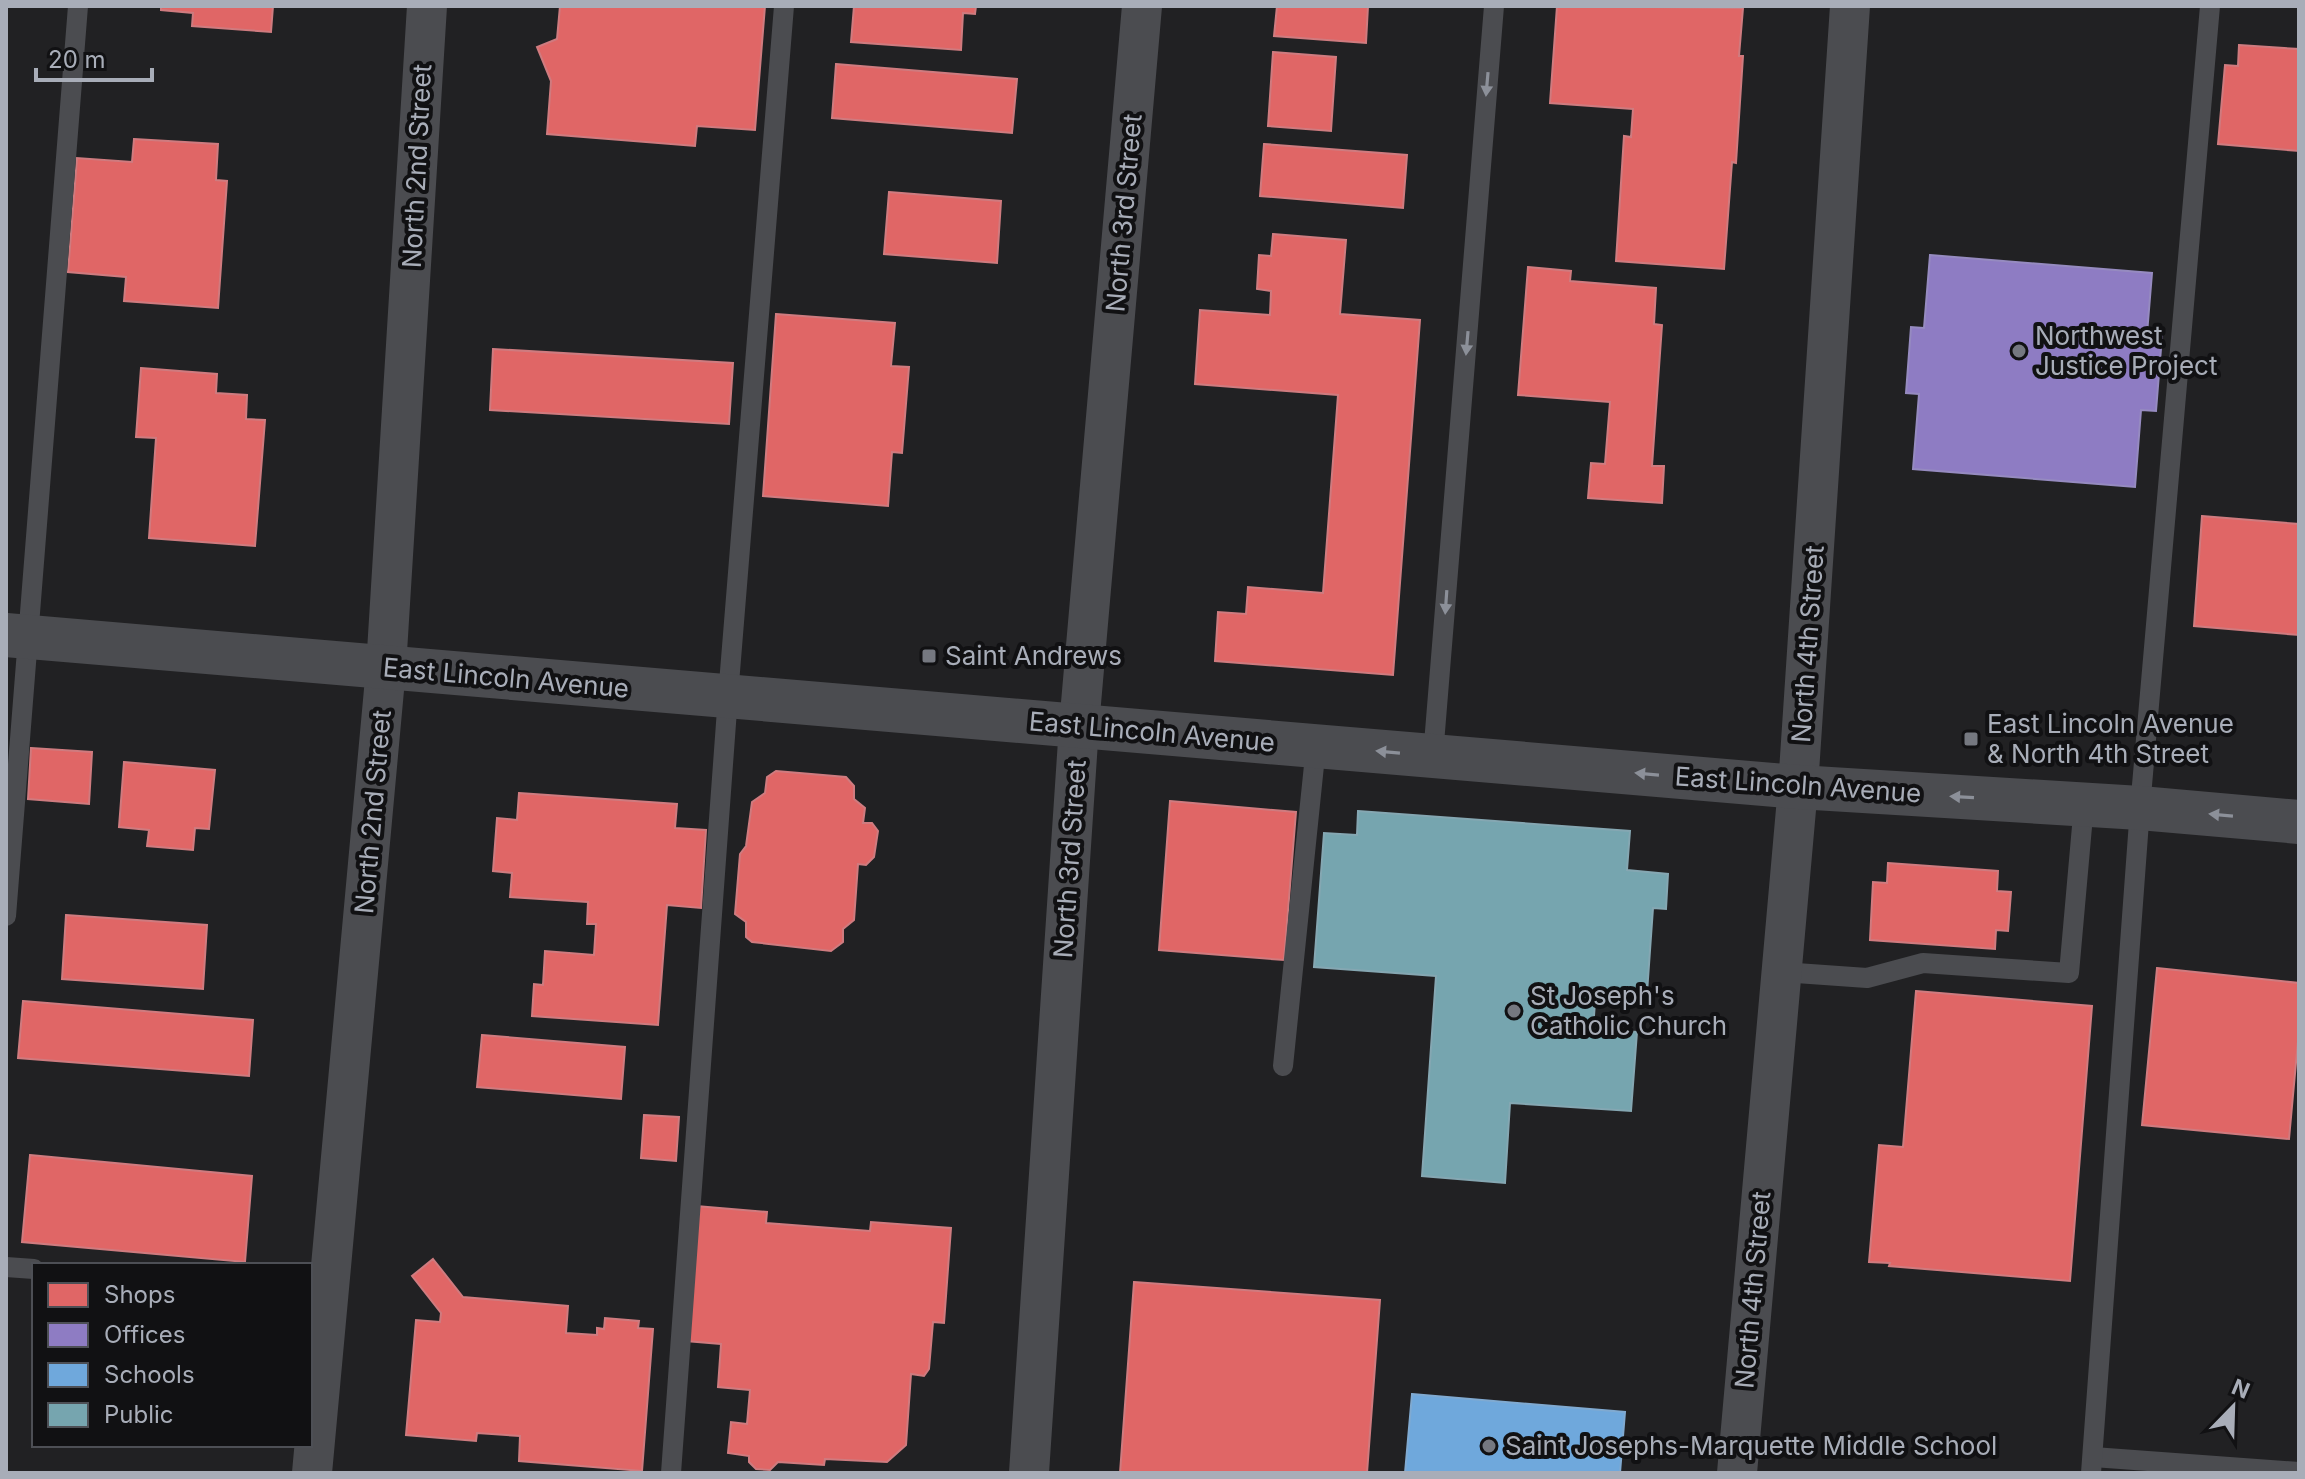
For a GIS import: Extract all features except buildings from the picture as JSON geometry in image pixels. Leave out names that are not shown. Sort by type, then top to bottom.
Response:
[{"type":"street","name":"North 2nd Street","points":[[312,1473],[319,1294],[386,668],[427,6]]},
{"type":"street","name":"North 3rd Street","points":[[1029,1473],[1079,726],[1142,6]]},
{"type":"street","name":"North 4th Street","points":[[1737,1473],[1798,787],[1850,6]]},
{"type":"street","name":"East Lincoln Avenue","points":[[18,636],[1798,787],[2084,804],[2299,822]]},
{"type":"lane","points":[[6,916],[18,636],[78,6]]},
{"type":"lane","points":[[671,1473],[728,696],[784,6]]},
{"type":"lane","points":[[1433,756],[1494,6]]},
{"type":"lane","points":[[2210,6],[2140,808],[2092,1465],[2299,1472]]},
{"type":"lane","points":[[1283,1066],[1316,746]]},
{"type":"lane","points":[[1782,972],[1867,978],[1923,963],[2069,973],[2084,804]]},
{"type":"lane","points":[[6,1267],[32,1269]]},
{"type":"shaded area","points":[[6,6],[2299,6],[2299,1473],[6,1473]]},
{"type":"place","name":"Northwest Justice Project","points":[[2019,351]]},
{"type":"place","name":"Saint Andrews","points":[[929,656]]},
{"type":"place","name":"East Lincoln Avenue & North 4th Street","points":[[1971,739]]},
{"type":"place","name":"St Joseph's Catholic Church","points":[[1514,1011]]},
{"type":"place","name":"Saint Josephs-Marquette Middle School","points":[[1489,1446]]}]
